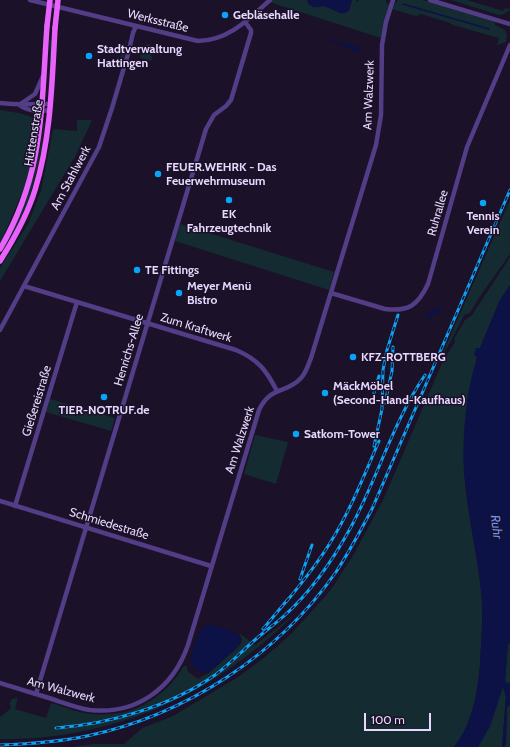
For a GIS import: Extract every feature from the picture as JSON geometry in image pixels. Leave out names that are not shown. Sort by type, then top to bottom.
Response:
[{"type":"main road","name":"Hüttenstraße","points":[[0,249],[13,226],[29,185],[36,159],[43,104],[47,26],[50,0]]},
{"type":"main road","name":"Hüttenstraße","points":[[0,261],[22,224],[35,190],[44,151],[50,107],[58,0]]},
{"type":"street","name":"Werksstraße","points":[[30,0],[193,40],[205,41],[222,37],[245,22],[270,0]]},
{"type":"street","name":"Am Walzwerk","points":[[0,683],[82,708],[109,710],[130,706],[155,693],[165,685],[174,674],[183,657],[259,410],[265,399],[277,391],[297,382],[303,377],[311,358],[376,145],[381,115],[382,45],[386,22],[393,0]]},
{"type":"street","points":[[430,0],[510,26]]},
{"type":"street","name":"Henrichs-Allee","points":[[36,694],[206,129],[214,116],[231,100],[250,39],[251,30],[245,22]]},
{"type":"street","name":"Am Stahlwerk","points":[[0,330],[99,147],[114,102],[128,54],[132,34],[136,26]]},
{"type":"street","name":"Ruhrallee","points":[[330,293],[394,311],[406,309],[422,296],[428,284],[470,140],[510,45]]},
{"type":"street","points":[[19,105],[35,94],[44,72]]},
{"type":"street","points":[[0,103],[19,105],[43,104],[50,107]]},
{"type":"street","points":[[19,105],[24,108],[42,111],[50,107]]},
{"type":"street","name":"Zum Kraftwerk","points":[[24,286],[243,353],[253,358],[262,366],[277,391]]},
{"type":"street","name":"Gießereistraße","points":[[16,506],[77,302]]},
{"type":"street","name":"Schmiedestraße","points":[[0,502],[211,566]]},
{"type":"shaded area","points":[[386,0],[386,3],[394,5],[398,0],[423,0],[495,22],[495,25],[505,30],[507,36],[506,42],[497,45],[499,38],[421,14],[416,16],[388,8],[381,38],[266,1]]},
{"type":"shaded area","points":[[451,0],[467,0],[503,11],[505,8],[508,9],[510,7],[510,10],[499,15]]},
{"type":"shaded area","points":[[126,39],[124,57],[121,71],[119,61]]},
{"type":"shaded area","points":[[49,40],[52,41],[48,98],[50,58]]},
{"type":"shaded area","points":[[150,44],[152,61],[140,58],[145,45]]},
{"type":"shaded area","points":[[0,110],[29,116],[34,119],[35,130],[29,146],[27,159],[30,169],[26,184],[0,244]]},
{"type":"shaded area","points":[[77,120],[92,120],[76,155],[0,281],[0,268],[28,224],[41,191],[53,129],[77,131]]},
{"type":"shaded area","points":[[44,122],[40,158],[29,200],[16,229],[0,257],[0,254],[23,207],[29,190],[42,139]]},
{"type":"shaded area","points":[[510,200],[510,254],[470,313],[464,315],[440,359]]},
{"type":"shaded area","points":[[180,224],[334,272],[329,290],[175,241]]},
{"type":"shaded area","points":[[510,257],[510,285],[500,300],[480,348],[476,349],[474,354],[477,357],[465,428],[464,471],[467,501],[481,591],[482,628],[476,697],[470,718],[454,747],[73,747],[94,744],[124,744],[142,728],[173,716],[238,677],[265,657],[291,634],[330,591],[354,554],[384,498],[442,363],[455,342],[454,339],[465,320],[472,315]]},
{"type":"shaded area","points":[[50,399],[115,418],[111,431],[46,412]]},
{"type":"shaded area","points":[[255,435],[288,442],[276,484],[244,474]]},
{"type":"shaded area","points":[[295,614],[247,656],[220,675],[165,705],[135,717],[73,733],[36,738],[0,739],[0,717],[10,709],[11,706],[9,704],[12,699],[18,698],[15,709],[46,718],[51,703],[84,713],[100,715],[128,711],[142,706],[154,699],[175,679],[184,666],[187,666],[188,672],[198,679],[210,672],[240,645],[242,640],[239,633],[255,645]]},
{"type":"shaded area","points":[[510,643],[510,682],[508,684],[505,681],[508,644]]},
{"type":"shaded area","points":[[503,686],[506,697],[502,747],[478,747],[490,726]]},
{"type":"shaded area","points":[[510,705],[510,747],[505,747],[507,707]]},
{"type":"water","points":[[307,0],[352,1],[349,11],[346,13],[340,13],[329,8],[314,7],[309,4]]},
{"type":"water","points":[[346,43],[360,47],[360,50],[357,52],[345,47]]},
{"type":"water","name":"Ruhr","points":[[510,285],[510,643],[508,644],[505,681],[508,684],[510,682],[510,705],[507,707],[506,741],[505,747],[502,747],[506,697],[503,687],[490,726],[478,747],[454,747],[470,718],[476,697],[482,628],[481,591],[467,501],[464,471],[466,413],[470,385],[477,357],[474,354],[476,348],[480,348],[500,300]]},
{"type":"water","points":[[440,306],[442,310],[428,319],[426,315]]},
{"type":"water","points":[[208,625],[236,633],[241,640],[236,649],[212,670],[202,672],[196,669],[192,664],[192,653],[201,630]]},
{"type":"waterway","points":[[403,4],[489,29]]},
{"type":"waterway","points":[[329,40],[346,45]]},
{"type":"railway","points":[[0,745],[65,740],[87,736],[124,726],[160,713],[194,697],[227,677],[258,655],[287,630],[313,602],[336,572],[372,509],[510,190]]},
{"type":"railway","points":[[374,446],[382,409],[383,370],[387,350],[398,315]]},
{"type":"railway","points":[[385,403],[392,371],[393,347]]},
{"type":"railway","points":[[56,728],[77,726],[118,718],[139,712],[179,696],[215,675],[284,616],[313,586],[344,539],[361,508],[404,412],[425,375]]},
{"type":"railway","points":[[374,393],[379,376]]},
{"type":"railway","points":[[286,602],[315,566],[337,531],[379,441]]},
{"type":"railway","points":[[300,579],[312,545]]},
{"type":"railway","points":[[263,629],[289,598]]},
{"type":"place","name":"Gebläsehalle","points":[[225,15]]},
{"type":"place","name":"Stadtverwaltung Hattingen","points":[[89,56]]},
{"type":"place","name":"FEUER.WEHRK - Das Feuerwehrmuseum","points":[[158,174]]},
{"type":"place","name":"EK Fahrzeugtechnik","points":[[229,200]]},
{"type":"place","name":"Tennis Verein","points":[[483,203]]},
{"type":"place","name":"TE Fittings","points":[[137,270]]},
{"type":"place","name":"Meyer Menü Bistro","points":[[179,293]]},
{"type":"place","name":"KFZ-ROTTBERG","points":[[353,357]]},
{"type":"place","name":"MäckMöbel (Second-Hand-Kaufhaus)","points":[[325,393]]},
{"type":"place","name":"TIER-NOTRUF.de","points":[[104,397]]},
{"type":"place","name":"Satkom-Tower","points":[[296,434]]}]
